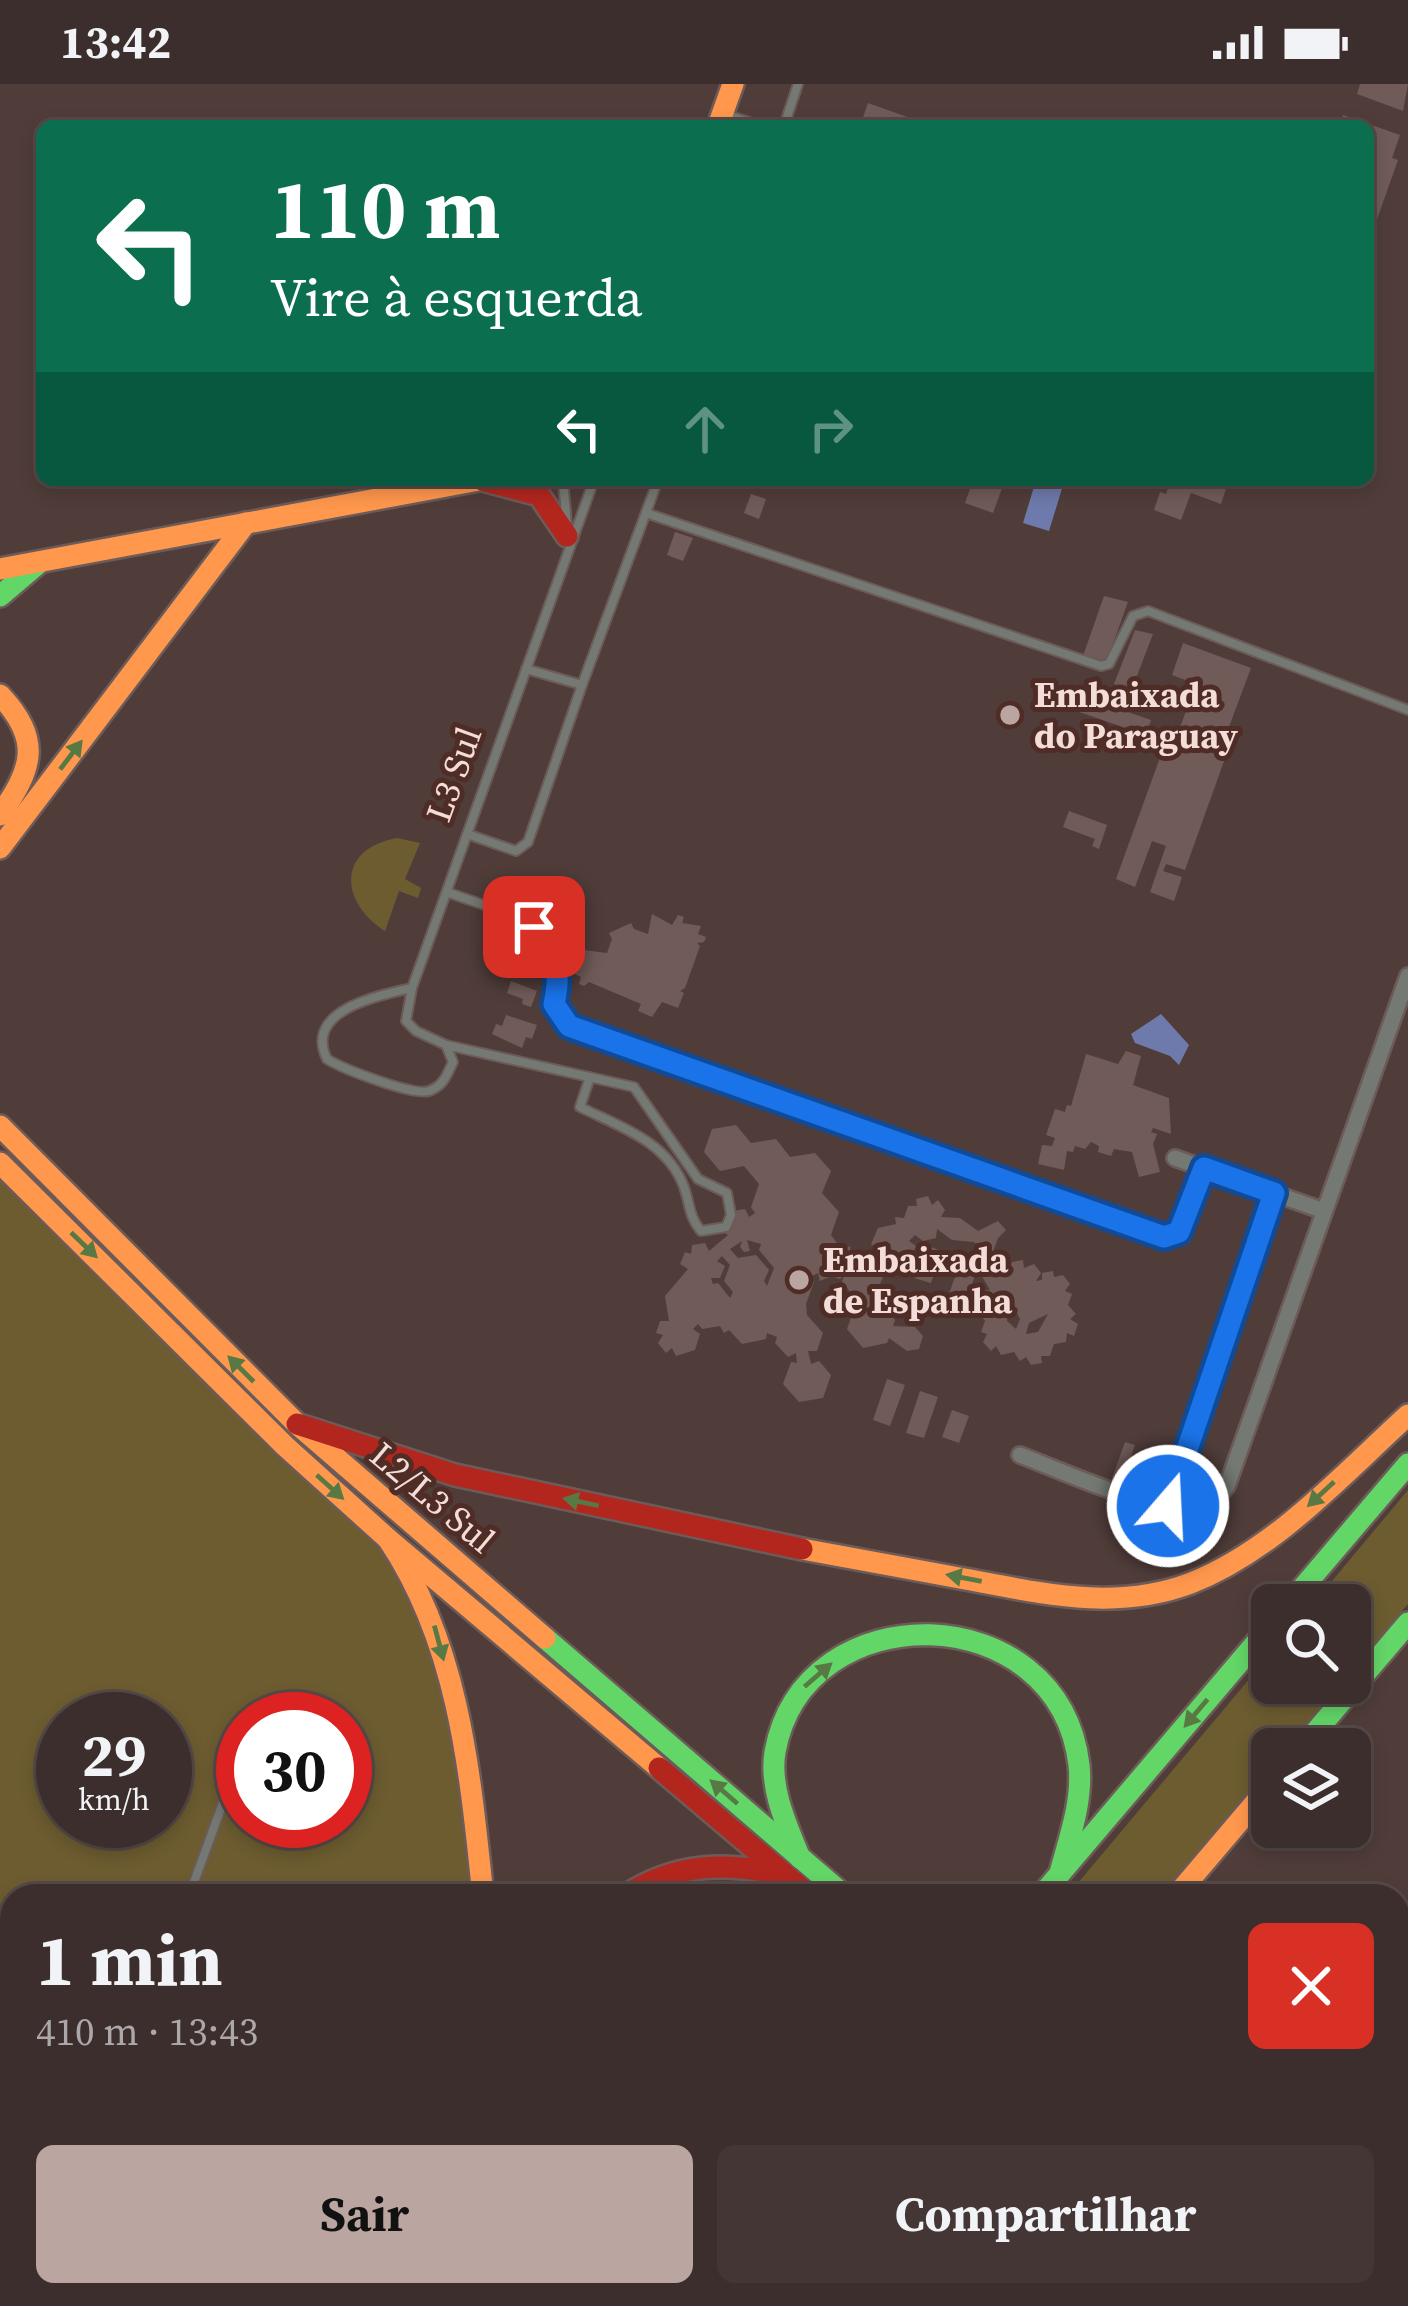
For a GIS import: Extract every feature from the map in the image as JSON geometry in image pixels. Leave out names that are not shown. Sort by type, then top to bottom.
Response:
[{"type":"main road","points":[[720,120],[733,84]]},
{"type":"main road","points":[[0,569],[448,486]]},
{"type":"main road","points":[[504,486],[539,495],[568,543]]},
{"type":"main road","points":[[0,848],[246,523]]},
{"type":"main road","points":[[0,596],[40,561]]},
{"type":"main road","points":[[0,695],[17,711],[30,734],[30,757],[21,784],[0,815]]},
{"type":"main road","name":"L2/L3 Sul","points":[[0,1126],[297,1424],[792,1866],[803,1884]]},
{"type":"main road","name":"L2/L3 Sul","points":[[0,1163],[285,1446],[388,1539],[792,1866],[823,1884]]},
{"type":"main road","points":[[297,1424],[426,1468],[523,1490],[1067,1598],[1117,1600],[1195,1581],[1248,1552],[1306,1508],[1408,1415]]},
{"type":"main road","points":[[1306,1584],[1408,1464]]},
{"type":"main road","points":[[388,1539],[418,1587],[435,1628],[454,1700],[481,1884]]},
{"type":"main road","points":[[1319,1728],[1408,1623]]},
{"type":"main road","points":[[645,1884],[687,1865],[792,1866],[775,1783],[779,1732],[802,1690],[833,1662],[874,1642],[915,1634],[951,1634],[1024,1663],[1061,1708],[1080,1768],[1060,1874]]},
{"type":"main road","points":[[1051,1884],[1251,1649]]},
{"type":"main road","points":[[1185,1884],[1251,1807]]},
{"type":"street","points":[[1020,1455],[1168,1506],[1196,1510],[1212,1504],[1227,1486],[1408,976]]},
{"type":"street","points":[[1175,1158],[1324,1211]]},
{"type":"street","points":[[1168,1506],[1274,1193]]},
{"type":"lane","points":[[786,120],[799,84]]},
{"type":"lane","name":"L3 Sul","points":[[563,486],[568,543]]},
{"type":"lane","name":"L3 Sul","points":[[446,1045],[406,1021],[412,988],[592,486]]},
{"type":"lane","points":[[467,834],[516,851],[528,842],[656,486]]},
{"type":"lane","points":[[646,513],[1101,666],[1109,664],[1133,616],[1148,611],[1408,710]]},
{"type":"lane","points":[[526,669],[582,685]]},
{"type":"lane","points":[[446,892],[534,927],[550,947],[560,975],[554,1004],[569,1026],[1164,1237],[1179,1232],[1204,1168]]},
{"type":"lane","points":[[412,988],[350,1005],[326,1029],[323,1054],[333,1064],[418,1092],[443,1082],[453,1062],[446,1045]]},
{"type":"lane","points":[[446,1045],[590,1077],[634,1088],[698,1179],[727,1193],[731,1215],[726,1227],[701,1231],[691,1219],[684,1186],[656,1145],[580,1107],[590,1077]]},
{"type":"lane","points":[[656,1145],[664,1130]]},
{"type":"lane","points":[[684,1186],[698,1179]]},
{"type":"lane","points":[[193,1884],[216,1822]]},
{"type":"shaded area","points":[[397,838],[420,843],[405,879],[421,888],[418,898],[399,891],[385,931],[359,906],[351,878],[363,853]]},
{"type":"shaded area","points":[[0,1163],[388,1539],[435,1628],[481,1884],[0,1884]]},
{"type":"shaded area","points":[[1408,1490],[1408,1604],[1371,1647],[1371,1584],[1330,1584]]},
{"type":"shaded area","points":[[1251,1677],[1251,1704],[1323,1704],[1303,1728],[1251,1728],[1251,1789],[1170,1884],[1077,1884]]},
{"type":"water","points":[[1034,486],[1063,486],[1049,531],[1023,523]]},
{"type":"water","points":[[1161,1014],[1189,1045],[1179,1065],[1170,1056],[1135,1043],[1131,1034]]},
{"type":"building","points":[[1360,84],[1408,84],[1403,111],[1357,94]]},
{"type":"building","points":[[868,103],[916,120],[862,120]]},
{"type":"building","points":[[1374,126],[1400,135],[1392,158],[1398,160],[1374,228]]},
{"type":"building","points":[[971,486],[1003,486],[993,513],[965,503]]},
{"type":"building","points":[[1169,486],[1227,486],[1221,504],[1191,493],[1181,520],[1154,510],[1160,492],[1166,494]]},
{"type":"building","points":[[751,494],[766,499],[759,519],[744,513]]},
{"type":"building","points":[[675,532],[693,538],[683,561],[667,555]]},
{"type":"building","points":[[1104,596],[1128,602],[1106,663],[1083,656]]},
{"type":"building","points":[[1135,630],[1153,634],[1130,694],[1114,684]]},
{"type":"building","points":[[1183,643],[1251,668],[1226,735],[1215,731],[1210,744],[1228,750],[1185,870],[1166,864],[1163,871],[1182,877],[1174,901],[1150,892],[1166,846],[1152,841],[1135,887],[1116,879],[1170,730],[1178,733],[1196,684],[1172,675]]},
{"type":"building","points":[[1058,688],[1151,720],[1146,735],[1053,703]]},
{"type":"building","points":[[1069,811],[1107,825],[1099,849],[1092,846],[1095,839],[1063,827]]},
{"type":"building","points":[[652,914],[672,925],[678,915],[684,917],[682,923],[701,926],[698,934],[706,937],[697,943],[700,946],[680,991],[684,993],[678,1008],[662,1002],[652,1017],[638,1011],[641,1004],[589,982],[579,984],[581,977],[573,973],[584,950],[607,953],[609,933],[631,923],[648,934]]},
{"type":"building","points":[[511,981],[537,991],[531,1007],[507,993]]},
{"type":"building","points":[[506,1015],[537,1025],[522,1048],[492,1034]]},
{"type":"building","points":[[1126,1051],[1141,1056],[1133,1085],[1169,1098],[1171,1134],[1153,1128],[1151,1132],[1157,1134],[1153,1144],[1160,1172],[1139,1177],[1132,1152],[1114,1149],[1111,1156],[1098,1152],[1099,1146],[1091,1142],[1085,1149],[1075,1146],[1073,1152],[1067,1151],[1064,1170],[1038,1164],[1042,1145],[1052,1146],[1055,1138],[1046,1135],[1055,1109],[1065,1112],[1071,1106],[1086,1054],[1118,1064]]},
{"type":"building","points":[[736,1125],[751,1143],[776,1139],[790,1157],[815,1153],[831,1171],[822,1193],[839,1212],[831,1235],[842,1250],[850,1246],[851,1253],[864,1251],[868,1259],[878,1250],[871,1244],[878,1228],[896,1224],[895,1217],[904,1218],[908,1206],[917,1206],[916,1199],[928,1196],[932,1205],[938,1200],[945,1210],[941,1217],[960,1218],[978,1231],[998,1221],[1006,1230],[994,1249],[1004,1270],[1010,1272],[1012,1262],[1023,1260],[1024,1268],[1034,1264],[1041,1273],[1036,1281],[1042,1280],[1042,1273],[1053,1271],[1054,1277],[1063,1275],[1070,1284],[1065,1291],[1072,1294],[1068,1305],[1076,1314],[1070,1319],[1078,1324],[1074,1336],[1067,1333],[1066,1342],[1054,1344],[1050,1356],[1041,1356],[1042,1363],[1031,1365],[1014,1352],[1001,1355],[996,1346],[991,1351],[983,1342],[987,1334],[981,1332],[985,1321],[978,1311],[982,1303],[976,1301],[980,1290],[990,1290],[980,1273],[982,1251],[974,1242],[952,1240],[937,1229],[936,1238],[923,1241],[915,1235],[909,1241],[916,1246],[907,1265],[891,1267],[887,1259],[877,1268],[884,1274],[878,1289],[871,1290],[874,1303],[879,1302],[895,1320],[893,1326],[915,1327],[923,1336],[919,1349],[907,1351],[889,1338],[887,1343],[863,1348],[847,1329],[855,1306],[861,1305],[859,1294],[853,1296],[842,1281],[845,1274],[820,1281],[818,1273],[810,1277],[814,1282],[807,1315],[823,1333],[817,1351],[808,1351],[811,1364],[819,1361],[831,1375],[823,1398],[799,1402],[783,1384],[791,1362],[797,1363],[796,1353],[788,1357],[775,1343],[777,1337],[767,1333],[766,1339],[742,1344],[729,1330],[724,1333],[720,1326],[702,1329],[698,1324],[693,1329],[700,1334],[695,1350],[676,1356],[672,1348],[666,1353],[658,1343],[663,1335],[656,1333],[660,1321],[669,1321],[665,1296],[688,1269],[680,1264],[685,1252],[691,1254],[692,1245],[705,1243],[709,1251],[728,1235],[720,1230],[733,1211],[745,1209],[749,1217],[755,1213],[751,1207],[759,1184],[744,1166],[720,1171],[704,1152],[712,1129]],"holes":[[[747,1240],[761,1244],[759,1250],[774,1268],[767,1286],[769,1270],[756,1255],[738,1258],[730,1249],[742,1241],[740,1247],[750,1251]],[[722,1256],[730,1265],[724,1281],[733,1292],[730,1298],[718,1283],[713,1284],[711,1278],[720,1278],[725,1266],[717,1261]],[[1010,1300],[1020,1319],[1016,1329],[1007,1321]],[[1048,1314],[1038,1332],[1026,1334],[1029,1323]]]},
{"type":"building","points":[[925,1245],[942,1251],[931,1283],[914,1278]]},
{"type":"building","points":[[963,1254],[980,1260],[962,1314],[944,1308]]},
{"type":"building","points":[[887,1379],[905,1385],[890,1426],[873,1420]]},
{"type":"building","points":[[920,1391],[938,1397],[924,1438],[906,1433]]},
{"type":"building","points":[[952,1410],[969,1416],[959,1443],[942,1437]]},
{"type":"building","points":[[1125,1442],[1135,1445],[1116,1499],[1106,1495]]},
{"type":"traffic: fast","points":[[0,596],[40,562]]},
{"type":"traffic: fast","points":[[1306,1584],[1408,1464]]},
{"type":"traffic: fast","points":[[1319,1728],[1408,1623]]},
{"type":"traffic: fast","points":[[800,1858],[780,1807],[774,1766],[796,1699],[832,1662],[879,1641],[930,1635],[982,1644],[1027,1669],[1061,1709],[1080,1779],[1060,1873]]},
{"type":"traffic: fast","points":[[545,1638],[831,1884]]},
{"type":"traffic: fast","points":[[1051,1884],[1251,1649]]},
{"type":"traffic: slow","points":[[720,120],[733,84]]},
{"type":"traffic: slow","points":[[0,569],[447,486]]},
{"type":"traffic: slow","points":[[0,848],[246,523]]},
{"type":"traffic: slow","points":[[0,695],[22,726],[28,754],[20,783],[0,815]]},
{"type":"traffic: slow","points":[[0,1126],[297,1424],[545,1638]]},
{"type":"traffic: slow","points":[[0,1163],[285,1446],[659,1768]]},
{"type":"traffic: slow","points":[[802,1549],[1050,1594],[1106,1598],[1163,1592],[1222,1569],[1279,1531],[1408,1415]]},
{"type":"traffic: slow","points":[[388,1539],[412,1580],[446,1666],[466,1756],[482,1884]]},
{"type":"traffic: slow","points":[[1186,1884],[1251,1808]]},
{"type":"traffic: jam","points":[[505,486],[539,495],[567,536]]},
{"type":"traffic: jam","points":[[297,1424],[455,1475],[802,1549]]},
{"type":"traffic: jam","points":[[659,1768],[796,1884]]},
{"type":"traffic: jam","points":[[646,1884],[702,1868],[785,1875]]},
{"type":"place","name":"Embaixada do Paraguay","points":[[1010,715]]},
{"type":"place","name":"Embaixada de Espanha","points":[[799,1280]]},
{"type":"route","points":[[534,927],[550,947],[560,975],[554,1004],[569,1026],[1164,1237],[1179,1232],[1204,1168],[1274,1193],[1168,1506]]}]
